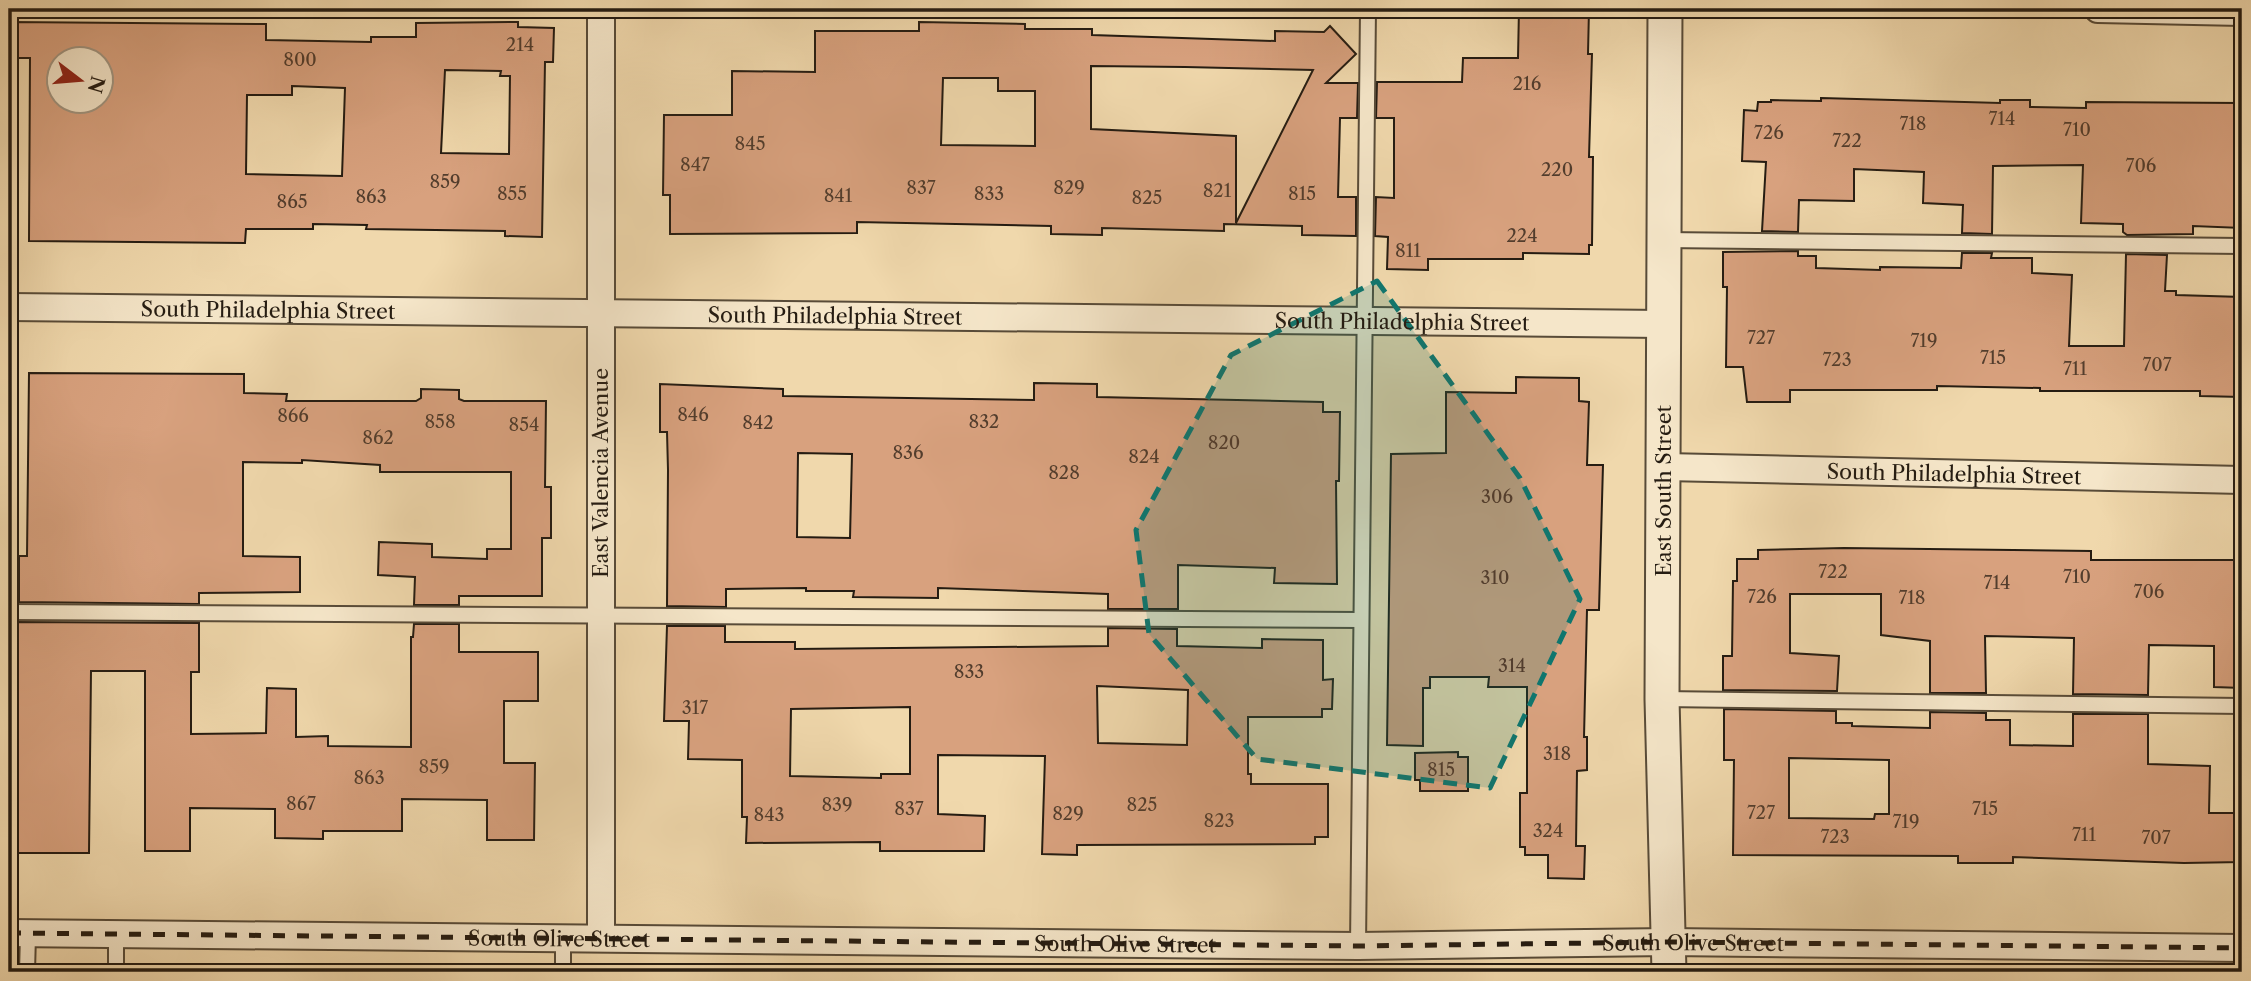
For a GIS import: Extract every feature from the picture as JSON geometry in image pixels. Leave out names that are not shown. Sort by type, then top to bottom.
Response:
[{"type":"street","name":"East Valencia Avenue","points":[[601,9],[601,938]]},
{"type":"street","name":"East South Street","points":[[1665,9],[1662,699],[1669,957]]},
{"type":"street","points":[[2098,9],[2242,12]]},
{"type":"street","name":"South Philadelphia Street","points":[[9,307],[1662,324]]},
{"type":"street","name":"South Philadelphia Street","points":[[1665,467],[2242,480]]},
{"type":"street","name":"South Olive Street","points":[[18,933],[1358,946],[1669,957],[2242,948]]},
{"type":"lane","points":[[1358,946],[1368,9]]},
{"type":"lane","points":[[1663,240],[2242,246]]},
{"type":"lane","points":[[9,612],[1360,620]]},
{"type":"lane","points":[[1662,699],[2242,706]]},
{"type":"lane","points":[[18,933],[27,972]]},
{"type":"lane","points":[[116,934],[116,972]]},
{"type":"lane","points":[[563,939],[563,972]]},
{"type":"highlighted area","points":[[1377,281],[1520,478],[1580,599],[1490,788],[1257,759],[1149,634],[1136,530],[1231,355]]},
{"type":"building","points":[[1519,9],[1589,9],[1588,54],[1592,54],[1589,157],[1593,157],[1592,245],[1589,245],[1589,254],[1523,253],[1523,259],[1428,259],[1428,270],[1387,269],[1388,237],[1375,236],[1376,197],[1394,198],[1394,118],[1376,118],[1377,82],[1462,82],[1463,58],[1518,58]]},
{"type":"building","points":[[9,22],[266,24],[266,40],[371,42],[371,37],[416,37],[416,23],[518,22],[518,27],[554,28],[553,62],[545,62],[542,237],[505,236],[505,231],[366,229],[367,225],[313,224],[313,229],[246,229],[245,243],[29,241],[30,58],[9,58]],"holes":[[[445,70],[501,71],[500,76],[510,76],[509,154],[441,153]],[[292,86],[345,88],[342,176],[246,174],[247,95],[292,95]]]},
{"type":"building","points":[[919,22],[1025,24],[1025,29],[1092,29],[1092,35],[1275,41],[1275,31],[1324,32],[1330,26],[1356,54],[1326,83],[1358,83],[1357,118],[1340,118],[1338,197],[1356,197],[1356,236],[1302,235],[1302,226],[1224,224],[1224,231],[1102,228],[1102,235],[1051,234],[1051,226],[857,222],[857,233],[670,234],[670,195],[663,195],[664,115],[732,115],[732,71],[815,72],[815,31],[919,31]],"holes":[[[1091,66],[1185,67],[1313,70],[1236,223],[1236,136],[1091,129]],[[943,78],[998,78],[998,91],[1035,91],[1035,146],[941,145]]]},
{"type":"building","points":[[1821,98],[2000,103],[2000,100],[2030,100],[2030,107],[2086,108],[2086,102],[2242,103],[2242,228],[2193,226],[2193,234],[2127,235],[2123,232],[2123,224],[2081,223],[2083,165],[1993,166],[1992,234],[1962,233],[1963,205],[1923,203],[1924,172],[1854,169],[1854,201],[1799,200],[1798,232],[1762,231],[1766,162],[1742,161],[1744,110],[1757,111],[1758,102],[1821,101]]},
{"type":"building","points":[[1798,251],[1798,256],[1816,256],[1816,268],[1880,270],[1880,267],[1961,268],[1962,253],[1992,253],[1991,258],[2032,258],[2032,273],[2072,275],[2069,346],[2124,346],[2126,254],[2167,255],[2165,291],[2176,291],[2176,295],[2242,297],[2242,397],[2200,396],[2200,391],[2040,391],[2040,388],[1937,386],[1937,390],[1790,390],[1790,402],[1747,402],[1743,367],[1726,367],[1727,287],[1723,287],[1723,252]]},
{"type":"building","points":[[29,373],[244,374],[244,393],[287,394],[286,401],[416,401],[421,398],[421,389],[459,390],[459,399],[464,401],[546,401],[545,487],[551,487],[551,538],[542,538],[542,596],[459,596],[459,605],[414,605],[415,577],[378,575],[379,542],[432,544],[432,557],[487,559],[487,549],[511,549],[511,472],[380,472],[380,465],[302,460],[302,463],[243,462],[243,556],[300,557],[300,592],[199,593],[199,604],[19,602],[19,556],[27,556]]},
{"type":"building","points":[[1516,377],[1579,378],[1579,401],[1589,402],[1587,465],[1603,465],[1599,610],[1587,610],[1584,737],[1587,737],[1587,770],[1577,771],[1576,846],[1585,846],[1584,879],[1548,878],[1548,855],[1525,855],[1525,847],[1520,847],[1520,793],[1527,793],[1527,687],[1488,687],[1489,677],[1430,677],[1430,688],[1423,688],[1423,746],[1387,745],[1391,454],[1446,453],[1446,392],[1516,393]]},
{"type":"building","points":[[1034,383],[1097,384],[1097,397],[1323,402],[1323,412],[1340,412],[1339,481],[1336,481],[1337,584],[1274,583],[1275,568],[1178,565],[1178,609],[1108,609],[1108,594],[938,588],[938,598],[853,597],[854,591],[806,591],[806,588],[726,589],[726,607],[667,606],[667,432],[660,432],[660,384],[783,389],[783,396],[1034,400]],"holes":[[[798,453],[852,454],[850,538],[797,537]]]},
{"type":"building","points":[[1844,548],[2091,551],[2091,560],[2242,560],[2242,688],[2214,687],[2214,646],[2149,645],[2148,695],[2073,694],[2074,638],[1985,636],[1986,693],[1930,693],[1930,641],[1881,635],[1881,594],[1790,594],[1790,653],[1839,656],[1837,691],[1723,690],[1723,656],[1732,656],[1733,581],[1737,581],[1737,559],[1758,559],[1758,550]]},
{"type":"building","points":[[18,622],[199,623],[199,672],[191,672],[191,734],[266,733],[267,688],[296,689],[296,737],[328,736],[328,746],[411,747],[411,637],[414,624],[459,624],[459,652],[538,652],[538,701],[504,701],[504,763],[535,763],[534,840],[487,840],[487,800],[402,799],[402,831],[323,831],[323,839],[275,838],[275,809],[190,808],[190,851],[145,851],[145,671],[91,671],[89,853],[9,853],[9,634],[18,634]]},
{"type":"building","points":[[667,626],[725,626],[725,642],[795,642],[795,649],[1108,646],[1108,628],[1177,629],[1177,646],[1262,648],[1262,639],[1323,640],[1323,680],[1333,679],[1332,709],[1322,709],[1322,717],[1248,717],[1248,774],[1251,774],[1251,784],[1328,784],[1328,837],[1315,837],[1315,844],[1077,845],[1077,855],[1042,854],[1045,756],[938,755],[938,814],[985,816],[984,851],[880,851],[880,842],[746,843],[747,817],[742,817],[742,760],[688,759],[689,721],[664,721]],"holes":[[[1097,686],[1188,690],[1187,745],[1098,743]],[[910,707],[910,774],[881,774],[881,778],[790,776],[791,709]]]},
{"type":"building","points":[[1724,709],[1836,711],[1836,723],[1852,723],[1852,726],[1930,728],[1930,712],[1986,713],[1986,720],[2010,720],[2010,745],[2073,746],[2073,714],[2148,714],[2148,764],[2210,766],[2209,813],[2242,813],[2242,862],[2184,863],[2013,857],[2013,863],[1958,863],[1958,856],[1733,855],[1734,760],[1724,760]],"holes":[[[1789,758],[1889,760],[1889,814],[1875,814],[1874,819],[1789,818]]]},
{"type":"building","points":[[1458,752],[1458,757],[1468,757],[1468,791],[1420,791],[1420,780],[1415,780],[1415,753]]},
{"type":"railway","points":[[9,933],[1358,946],[1669,942],[2242,948]]}]
